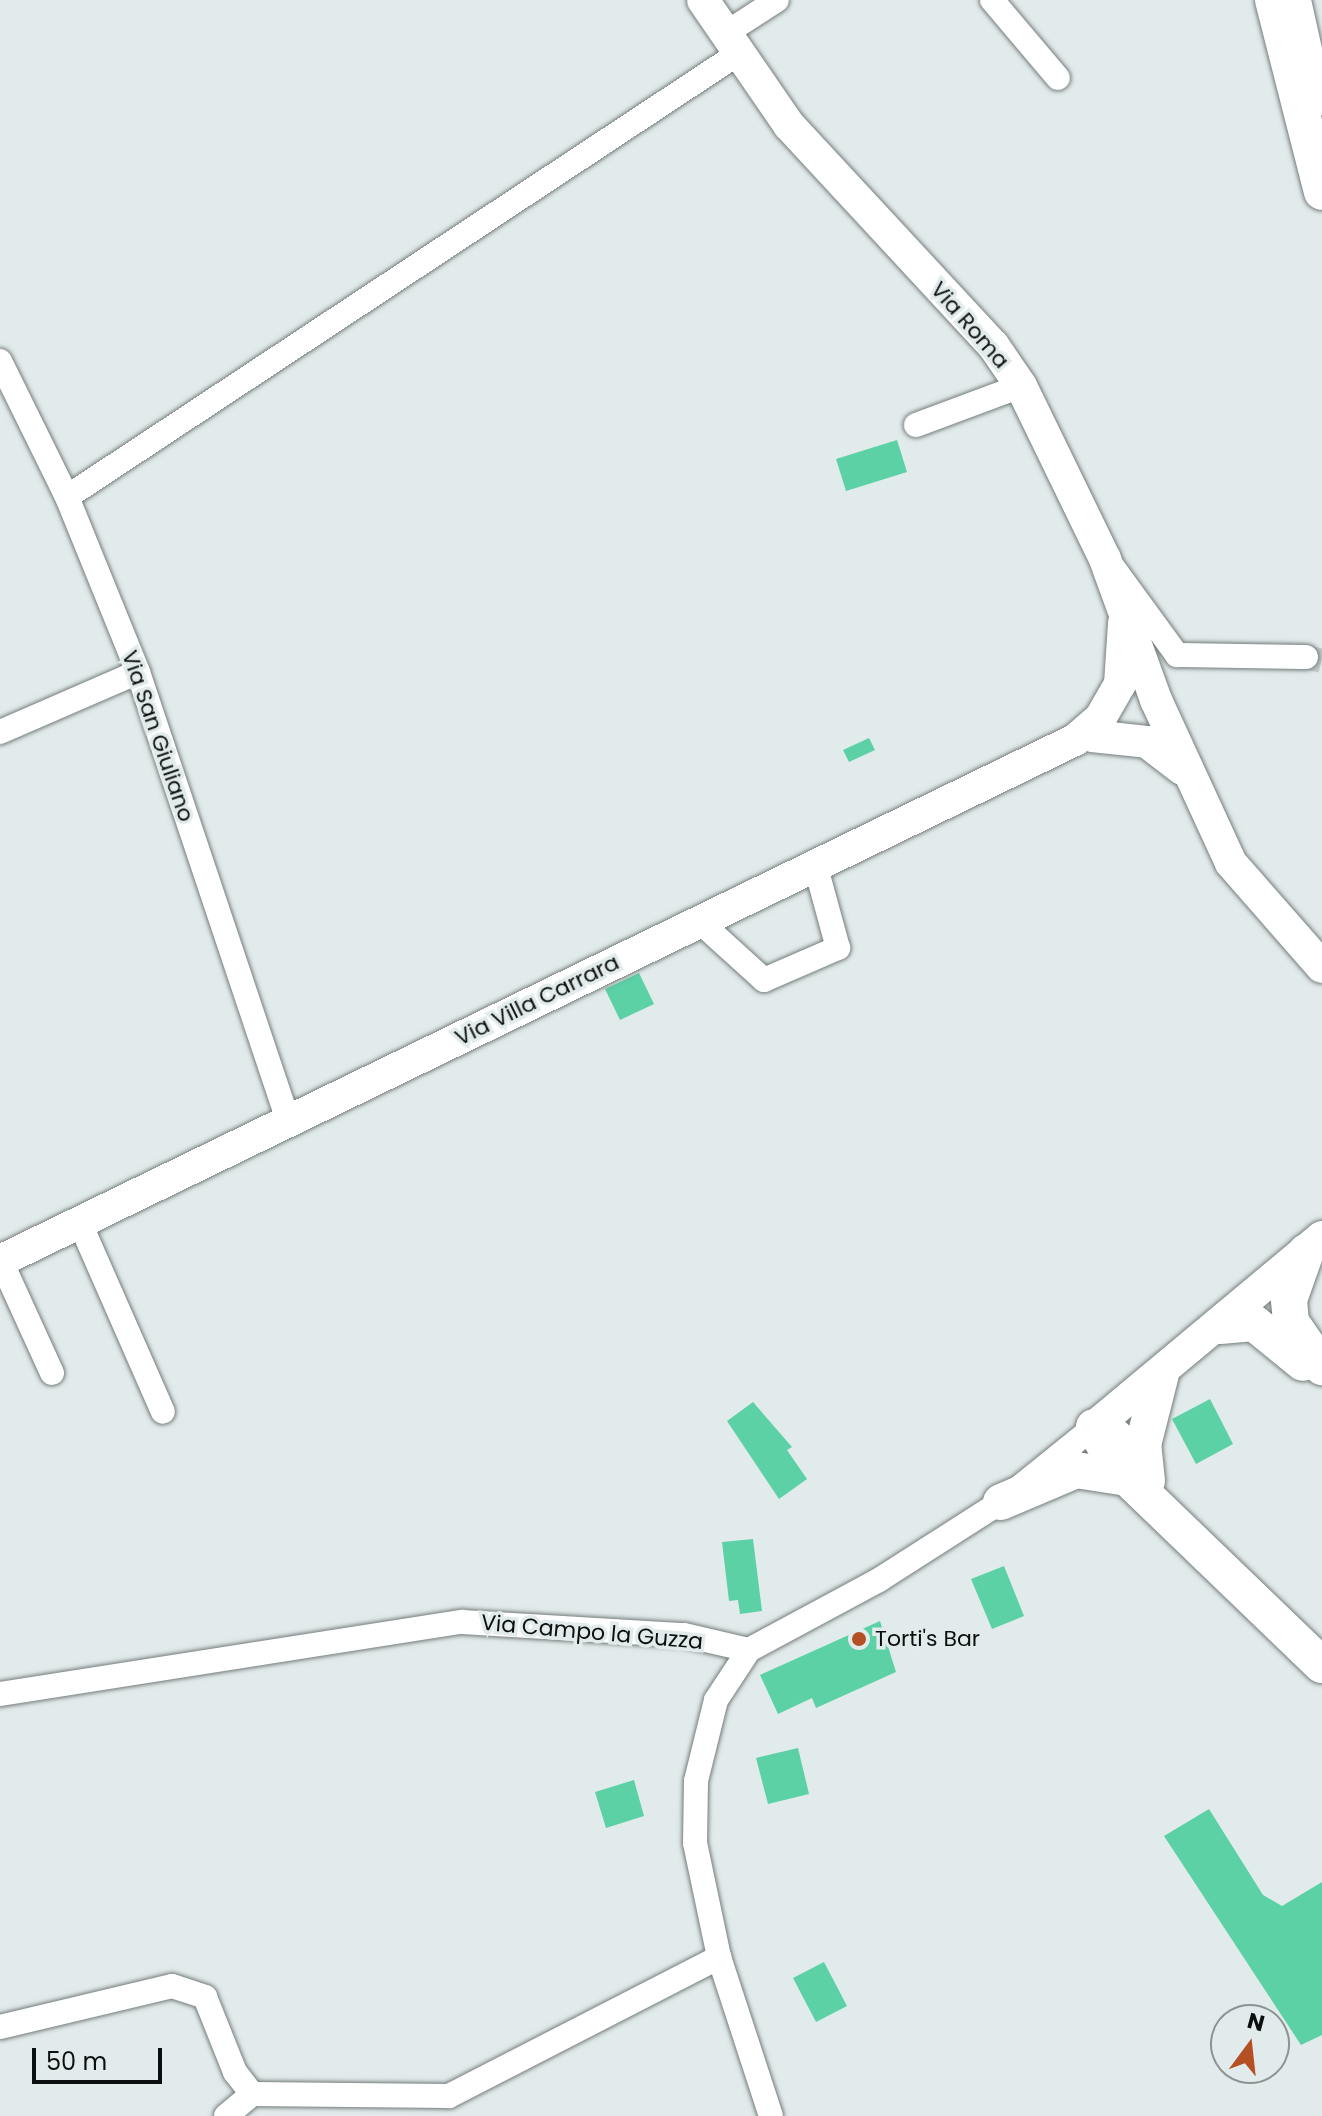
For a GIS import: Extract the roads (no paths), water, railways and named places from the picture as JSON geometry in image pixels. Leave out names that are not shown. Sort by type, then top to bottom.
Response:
[{"type":"highway","points":[[1273,0],[1322,192]]},
{"type":"highway","points":[[1314,1244],[1289,1300],[1291,1322],[1322,1367]]},
{"type":"highway","points":[[1220,1326],[1254,1323],[1322,1374]]},
{"type":"highway","points":[[1142,1484],[1145,1433],[1161,1374]]},
{"type":"highway","points":[[1094,1427],[1115,1437],[1142,1484],[1277,1629],[1322,1665]]},
{"type":"highway","points":[[1001,1502],[1076,1470],[1142,1484]]},
{"type":"highway","points":[[1277,1629],[1322,1652]]},
{"type":"main road","name":"Via Roma","points":[[703,0],[730,45],[789,125],[993,345],[1021,386],[1105,559],[1124,623],[1189,777]]},
{"type":"main road","points":[[1124,623],[1125,665],[1089,731],[1147,742],[1189,777],[1262,906],[1322,967]]},
{"type":"main road","name":"Via Villa Carrara","points":[[0,1261],[1089,731],[1127,725],[1156,700]]},
{"type":"main road","points":[[1094,1427],[1220,1326],[1314,1244]]},
{"type":"street","points":[[67,497],[730,45],[777,0]]},
{"type":"street","points":[[992,0],[1058,78]]},
{"type":"street","points":[[1299,0],[1322,103]]},
{"type":"street","name":"Via San Giuliano","points":[[0,361],[67,497],[138,672],[288,1121]]},
{"type":"street","points":[[916,425],[1021,386]]},
{"type":"street","points":[[1105,559],[1124,574],[1177,655],[1306,657]]},
{"type":"street","points":[[0,732],[138,672]]},
{"type":"street","points":[[699,921],[764,980],[838,948],[815,864]]},
{"type":"street","points":[[80,1223],[163,1412]]},
{"type":"street","points":[[0,1261],[52,1373]]},
{"type":"street","points":[[771,2116],[719,1957],[695,1843],[696,1781],[716,1700],[749,1650],[879,1580],[1001,1502],[1094,1427]]},
{"type":"street","name":"Via Campo la Guzza","points":[[0,1694],[462,1622],[684,1635],[749,1650]]},
{"type":"street","points":[[226,2116],[252,2094],[472,2090],[719,1957]]},
{"type":"street","points":[[0,2027],[149,1989],[189,1989],[215,2011],[235,2072],[252,2094]]},
{"type":"tunnel","points":[[1306,657],[1322,661]]},
{"type":"place","name":"Torti's Bar","points":[[859,1639]]}]
